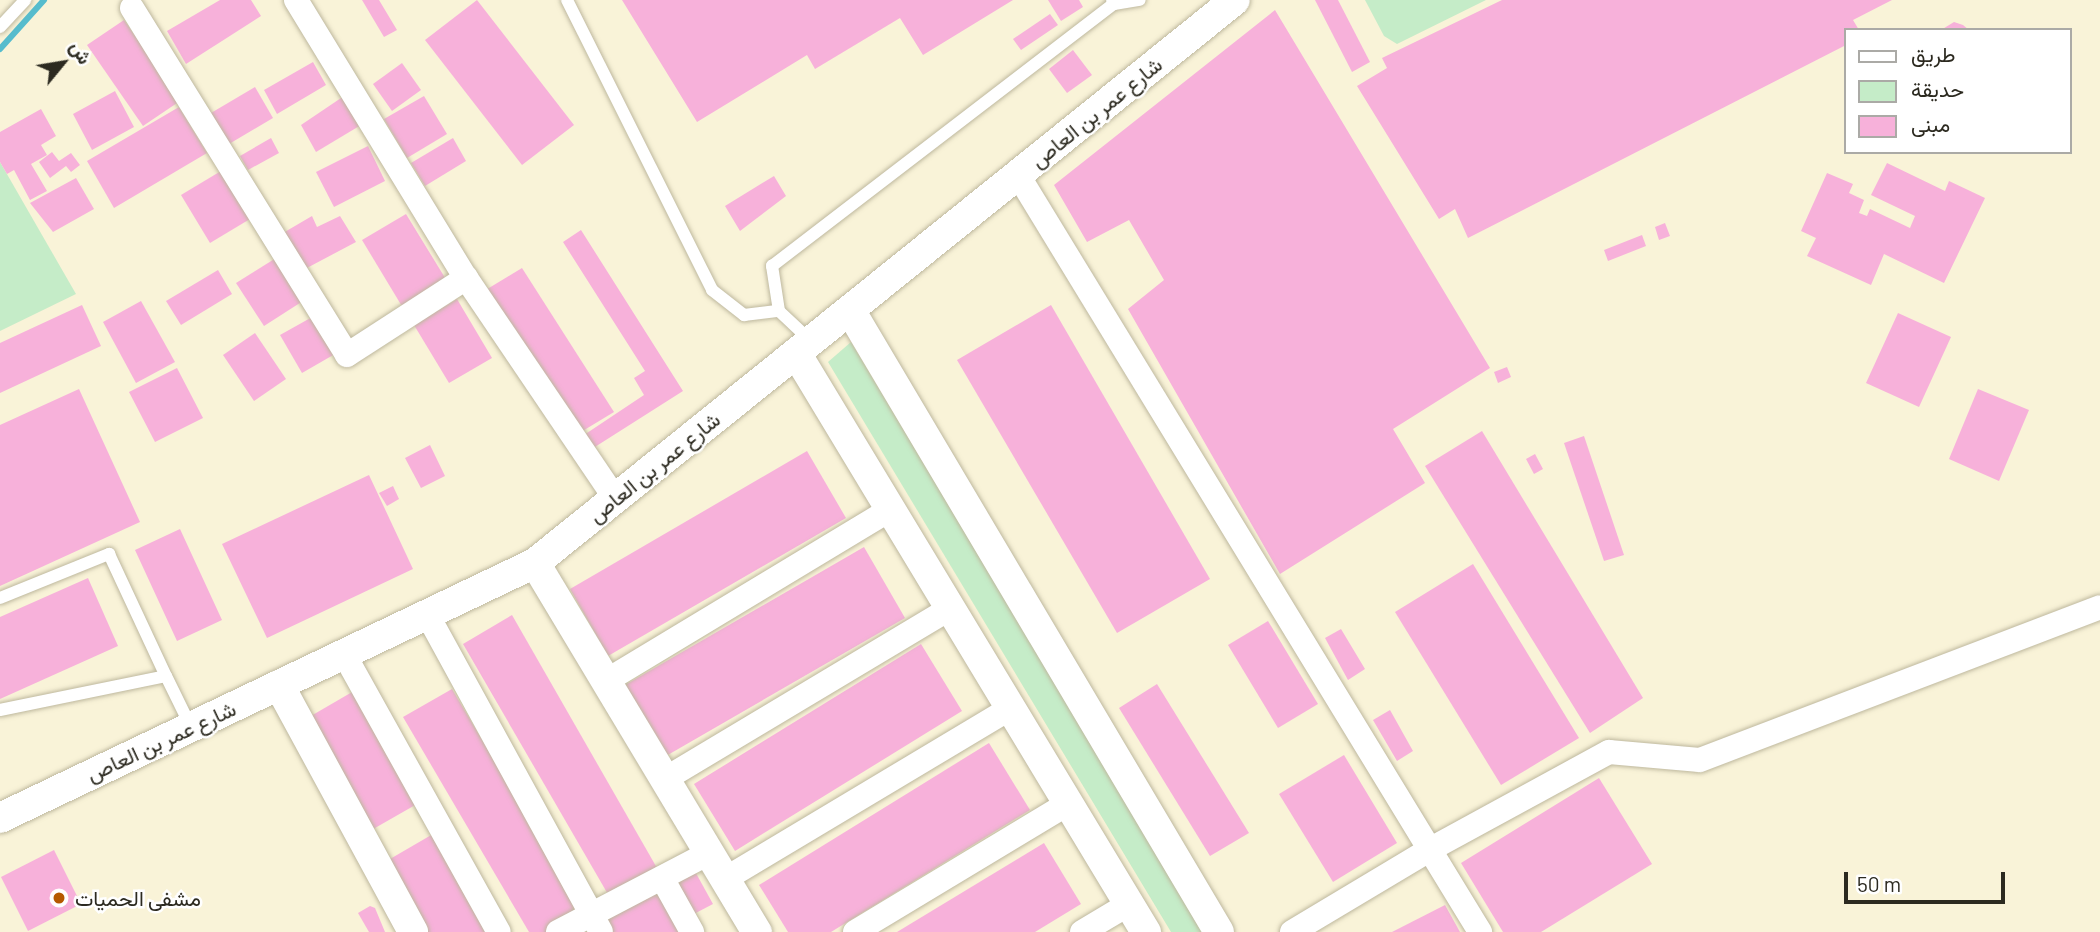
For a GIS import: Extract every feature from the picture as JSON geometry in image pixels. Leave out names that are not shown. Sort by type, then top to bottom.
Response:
[{"type":"street","points":[[296,0],[466,278],[615,498]]},
{"type":"street","name":"شارع عمر بن العاص","points":[[0,818],[535,563],[1235,0]]},
{"type":"street","points":[[132,8],[347,355],[466,278]]},
{"type":"street","points":[[1018,175],[1480,932]]},
{"type":"street","points":[[850,310],[1219,932]]},
{"type":"street","points":[[804,347],[891,509],[1146,932]]},
{"type":"street","points":[[606,681],[891,509]]},
{"type":"street","points":[[535,563],[757,932]]},
{"type":"street","points":[[1292,932],[1429,850],[1609,752],[1700,760],[2100,607]]},
{"type":"street","points":[[665,779],[951,608]]},
{"type":"street","points":[[427,614],[596,923]]},
{"type":"street","points":[[344,654],[499,932]]},
{"type":"street","points":[[279,685],[413,932]]},
{"type":"street","points":[[725,878],[1011,708]]},
{"type":"street","points":[[855,932],[1069,803]]},
{"type":"street","points":[[558,932],[596,923],[662,878],[709,853]]},
{"type":"street","points":[[662,878],[692,932]]},
{"type":"street","points":[[1083,932],[1129,904]]},
{"type":"lane","points":[[0,27],[25,0]]},
{"type":"lane","points":[[567,0],[712,290],[744,315],[779,312]]},
{"type":"lane","points":[[804,347],[779,312],[772,266],[1113,2],[1140,0]]},
{"type":"lane","points":[[0,598],[109,554],[191,727]]},
{"type":"lane","points":[[0,710],[166,676]]},
{"type":"green space","points":[[1365,0],[1486,0],[1397,44],[1384,36]]},
{"type":"green space","points":[[0,162],[76,294],[0,331]]},
{"type":"green space","points":[[851,342],[1204,932],[1171,932],[828,362]]},
{"type":"building","points":[[220,0],[251,0],[261,16],[186,64],[167,31]]},
{"type":"building","points":[[362,0],[379,0],[397,30],[384,37]]},
{"type":"building","points":[[477,0],[574,125],[522,165],[425,40]]},
{"type":"building","points":[[622,0],[1013,0],[923,55],[900,18],[815,69],[807,55],[697,122]]},
{"type":"building","points":[[1048,0],[1079,0],[1083,7],[1061,21]]},
{"type":"building","points":[[1315,0],[1338,0],[1370,62],[1352,72]]},
{"type":"building","points":[[1502,0],[1892,0],[1853,20],[1858,28],[1844,28],[1844,46],[1468,238],[1455,209],[1439,219],[1357,86],[1387,68],[1382,58]]},
{"type":"building","points":[[1275,10],[1490,368],[1393,429],[1425,483],[1280,574],[1128,309],[1164,280],[1129,220],[1087,242],[1054,185]]},
{"type":"building","points":[[1050,14],[1058,25],[1021,50],[1013,39]]},
{"type":"building","points":[[124,20],[180,101],[143,126],[87,45]]},
{"type":"building","points":[[1954,22],[1967,28],[1944,28]]},
{"type":"building","points":[[1073,50],[1092,75],[1067,93],[1049,69]]},
{"type":"building","points":[[313,62],[326,85],[277,114],[264,90]]},
{"type":"building","points":[[402,63],[421,90],[392,111],[373,84]]},
{"type":"building","points":[[255,87],[273,118],[229,144],[211,113]]},
{"type":"building","points":[[115,91],[134,127],[92,150],[73,114]]},
{"type":"building","points":[[344,96],[361,125],[316,152],[301,125]]},
{"type":"building","points":[[424,96],[447,134],[407,158],[384,119]]},
{"type":"building","points":[[179,107],[207,153],[114,208],[87,161]]},
{"type":"building","points":[[41,109],[56,136],[41,145],[47,155],[31,164],[47,191],[30,200],[14,170],[7,174],[0,162],[0,132]]},
{"type":"building","points":[[271,138],[279,153],[248,170],[240,156]]},
{"type":"building","points":[[453,138],[466,161],[425,186],[411,163]]},
{"type":"building","points":[[368,146],[385,181],[334,207],[316,172]]},
{"type":"building","points":[[52,152],[59,161],[71,153],[80,165],[71,172],[66,166],[50,178],[39,162]]},
{"type":"building","points":[[1887,163],[1945,191],[1949,181],[1985,198],[1944,283],[1884,254],[1871,285],[1807,256],[1816,238],[1801,231],[1827,173],[1853,184],[1849,193],[1864,200],[1859,213],[1867,216],[1870,209],[1910,228],[1915,216],[1871,195]]},
{"type":"building","points":[[221,171],[250,219],[210,243],[181,195]]},
{"type":"building","points":[[774,176],[786,196],[740,231],[725,206]]},
{"type":"building","points":[[76,178],[94,209],[53,232],[30,203]]},
{"type":"building","points":[[406,214],[447,281],[403,308],[362,240]]},
{"type":"building","points":[[312,216],[317,227],[340,216],[356,242],[305,269],[283,233]]},
{"type":"building","points":[[1665,223],[1670,236],[1659,240],[1655,227]]},
{"type":"building","points":[[581,230],[683,391],[587,452],[578,439],[644,395],[634,378],[645,371],[563,242]]},
{"type":"building","points":[[1642,235],[1646,246],[1608,261],[1604,250]]},
{"type":"building","points":[[276,258],[303,301],[264,326],[236,283]]},
{"type":"building","points":[[522,268],[614,412],[576,435],[484,291]]},
{"type":"building","points":[[218,270],[232,294],[181,325],[166,301]]},
{"type":"building","points":[[457,299],[492,358],[449,383],[414,325]]},
{"type":"building","points":[[141,301],[175,362],[136,383],[103,322]]},
{"type":"building","points":[[82,305],[101,346],[0,393],[0,343]]},
{"type":"building","points":[[1051,305],[1210,579],[1117,633],[957,360]]},
{"type":"building","points":[[1898,313],[1951,337],[1919,407],[1866,383]]},
{"type":"building","points":[[314,316],[335,354],[302,373],[280,335]]},
{"type":"building","points":[[255,333],[286,379],[254,401],[223,355]]},
{"type":"building","points":[[1507,367],[1511,377],[1498,383],[1494,372]]},
{"type":"building","points":[[177,368],[203,418],[155,442],[129,392]]},
{"type":"building","points":[[79,389],[140,522],[0,586],[0,425]]},
{"type":"building","points":[[1978,389],[2029,410],[1999,481],[1949,459]]},
{"type":"building","points":[[1482,431],[1643,698],[1590,733],[1425,466]]},
{"type":"building","points":[[1584,436],[1624,555],[1604,561],[1564,443]]},
{"type":"building","points":[[430,445],[445,476],[421,488],[405,458]]},
{"type":"building","points":[[807,451],[846,518],[608,656],[570,589]]},
{"type":"building","points":[[1535,454],[1543,469],[1534,474],[1526,459]]},
{"type":"building","points":[[369,475],[413,569],[267,638],[222,544]]},
{"type":"building","points":[[393,486],[399,499],[387,506],[379,493]]},
{"type":"building","points":[[180,529],[222,620],[177,641],[135,550]]},
{"type":"building","points":[[864,547],[905,618],[666,756],[625,685]]},
{"type":"building","points":[[1473,564],[1579,738],[1501,785],[1395,612]]},
{"type":"building","points":[[88,578],[118,646],[0,699],[0,617]]},
{"type":"building","points":[[512,615],[657,868],[609,896],[463,644]]},
{"type":"building","points":[[1268,621],[1318,704],[1278,728],[1228,645]]},
{"type":"building","points":[[1341,629],[1365,669],[1348,680],[1325,638]]},
{"type":"building","points":[[921,644],[962,711],[735,851],[694,784]]},
{"type":"building","points":[[1157,684],[1249,833],[1210,856],[1119,708]]},
{"type":"building","points":[[359,688],[424,800],[368,832],[304,720]]},
{"type":"building","points":[[452,689],[583,911],[548,932],[529,932],[403,717]]},
{"type":"building","points":[[1390,710],[1413,751],[1397,761],[1373,720]]},
{"type":"building","points":[[989,743],[1030,810],[831,932],[788,932],[759,885]]},
{"type":"building","points":[[1344,755],[1397,843],[1333,882],[1279,794]]},
{"type":"building","points":[[1599,778],[1652,864],[1541,932],[1503,932],[1461,863]]},
{"type":"building","points":[[445,827],[507,932],[416,932],[378,866]]},
{"type":"building","points":[[1044,843],[1081,904],[1035,932],[897,932]]},
{"type":"building","points":[[54,850],[81,904],[28,931],[1,877]]},
{"type":"building","points":[[692,866],[713,904],[690,916],[669,878]]},
{"type":"building","points":[[658,887],[681,932],[608,932],[600,917]]},
{"type":"building","points":[[1445,905],[1460,932],[1392,932]]},
{"type":"building","points":[[370,906],[375,908],[385,932],[369,932],[358,913]]},
{"type":"waterway","points":[[0,49],[44,0]]},
{"type":"place","name":"مشفى الحميات","points":[[59,898]]}]
